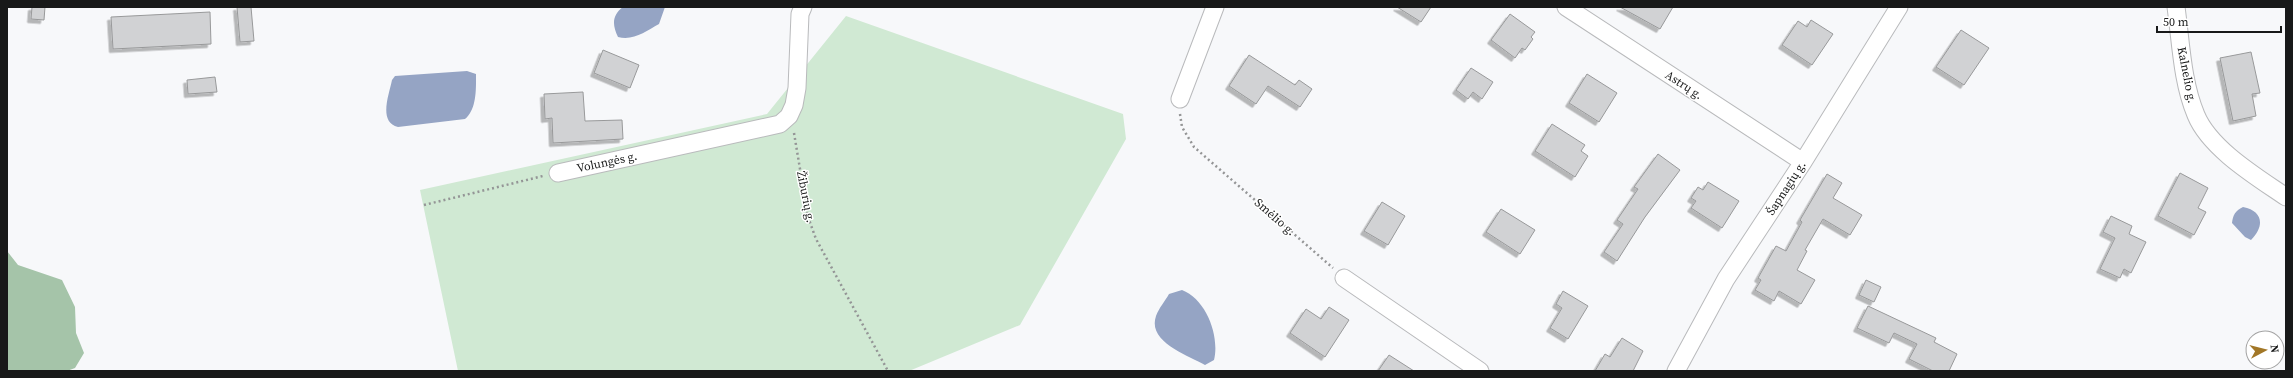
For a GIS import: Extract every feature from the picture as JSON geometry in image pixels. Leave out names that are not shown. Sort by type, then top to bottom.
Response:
[{"type":"street","points":[[789,116],[794,105],[797,88],[800,22],[803,7]]},
{"type":"street","points":[[1180,99],[1215,7]]},
{"type":"street","name":"Astrų g.","points":[[1566,7],[1803,162]]},
{"type":"street","name":"Šapnagių g.","points":[[1676,371],[1726,279],[1803,162],[1899,7]]},
{"type":"street","name":"Kalnelio g.","points":[[2176,7],[2186,84],[2196,116],[2210,136],[2236,162],[2286,197]]},
{"type":"street","name":"Volungės g.","points":[[558,173],[780,124],[789,116]]},
{"type":"street","points":[[1344,278],[1480,371]]},
{"type":"path","name":"Smėlio g.","points":[[1180,99],[1182,127],[1194,147],[1344,278]]},
{"type":"path","name":"Žiburių g.","points":[[789,116],[794,131],[808,217],[816,239],[888,371]]},
{"type":"path","points":[[424,206],[558,173]]},
{"type":"green space","points":[[846,16],[1123,114],[1126,139],[1020,325],[909,371],[458,371],[420,190],[767,114]]},
{"type":"green space","points":[[7,251],[18,265],[62,280],[75,307],[76,333],[84,353],[75,368],[67,371],[7,371]]},
{"type":"water","points":[[623,7],[665,7],[659,24],[640,35],[624,38],[618,37],[614,24],[617,13]]},
{"type":"water","points":[[467,71],[476,74],[476,86],[472,110],[465,119],[398,127],[388,120],[386,107],[387,100],[392,80],[395,76]]},
{"type":"water","points":[[2243,207],[2255,212],[2260,220],[2258,230],[2251,240],[2245,237],[2232,223],[2235,214]]},
{"type":"water","points":[[1182,290],[1198,301],[1209,319],[1213,330],[1215,340],[1214,360],[1205,365],[1171,346],[1157,333],[1155,325],[1156,316],[1160,307],[1169,294]]},
{"type":"building","points":[[32,7],[45,7],[44,20],[31,19]]},
{"type":"building","points":[[237,7],[251,7],[254,41],[240,42]]},
{"type":"building","points":[[1397,7],[1431,7],[1421,22]]},
{"type":"building","points":[[1620,7],[1673,7],[1660,29]]},
{"type":"building","points":[[210,12],[211,44],[113,49],[111,17]]},
{"type":"building","points":[[1510,14],[1535,32],[1531,37],[1533,39],[1525,50],[1522,48],[1515,58],[1491,40]]},
{"type":"building","points":[[1811,20],[1833,34],[1812,65],[1782,45],[1798,21],[1807,27]]},
{"type":"building","points":[[1961,30],[1989,48],[1964,85],[1936,67]]},
{"type":"building","points":[[603,50],[639,65],[630,88],[594,73]]},
{"type":"building","points":[[2251,52],[2260,93],[2252,94],[2256,116],[2233,121],[2220,58]]},
{"type":"building","points":[[1249,55],[1295,85],[1299,80],[1312,89],[1300,107],[1268,86],[1256,104],[1229,86]]},
{"type":"building","points":[[1471,68],[1493,82],[1482,99],[1473,92],[1468,99],[1456,90]]},
{"type":"building","points":[[1587,74],[1617,93],[1599,122],[1569,103]]},
{"type":"building","points":[[215,77],[217,92],[188,94],[187,80]]},
{"type":"building","points":[[583,92],[585,121],[622,120],[623,139],[553,143],[552,118],[545,119],[544,94]]},
{"type":"building","points":[[1552,124],[1585,145],[1581,151],[1588,156],[1575,177],[1535,151]]},
{"type":"building","points":[[1658,154],[1680,170],[1645,217],[1617,261],[1604,252],[1623,224],[1617,220],[1638,189],[1634,187]]},
{"type":"building","points":[[2180,173],[2208,188],[2198,208],[2206,212],[2194,235],[2158,216]]},
{"type":"building","points":[[1827,174],[1842,183],[1833,198],[1862,215],[1850,235],[1823,219],[1805,250],[1807,251],[1797,270],[1815,280],[1801,304],[1779,291],[1774,301],[1755,290],[1761,280],[1758,278],[1776,246],[1786,251],[1802,222],[1800,220]]},
{"type":"building","points":[[1708,182],[1739,201],[1722,228],[1691,208],[1696,201],[1691,198],[1698,187],[1703,190]]},
{"type":"building","points":[[1382,202],[1405,216],[1388,245],[1364,231]]},
{"type":"building","points":[[1501,209],[1535,230],[1520,254],[1486,232]]},
{"type":"building","points":[[2111,216],[2132,226],[2129,234],[2146,242],[2131,273],[2124,269],[2120,278],[2100,269],[2115,238],[2103,232]]},
{"type":"building","points":[[1866,280],[1881,287],[1874,302],[1859,295]]},
{"type":"building","points":[[1563,291],[1588,306],[1568,339],[1550,328],[1562,308],[1556,304]]},
{"type":"building","points":[[1868,306],[1936,338],[1934,342],[1957,354],[1949,371],[1933,371],[1909,359],[1917,344],[1894,333],[1889,343],[1857,328]]},
{"type":"building","points":[[1329,307],[1349,320],[1325,357],[1290,333],[1306,309],[1321,319]]},
{"type":"building","points":[[1622,338],[1643,351],[1633,371],[1595,371],[1605,354],[1610,357]]},
{"type":"building","points":[[1389,355],[1414,371],[1378,371]]}]
